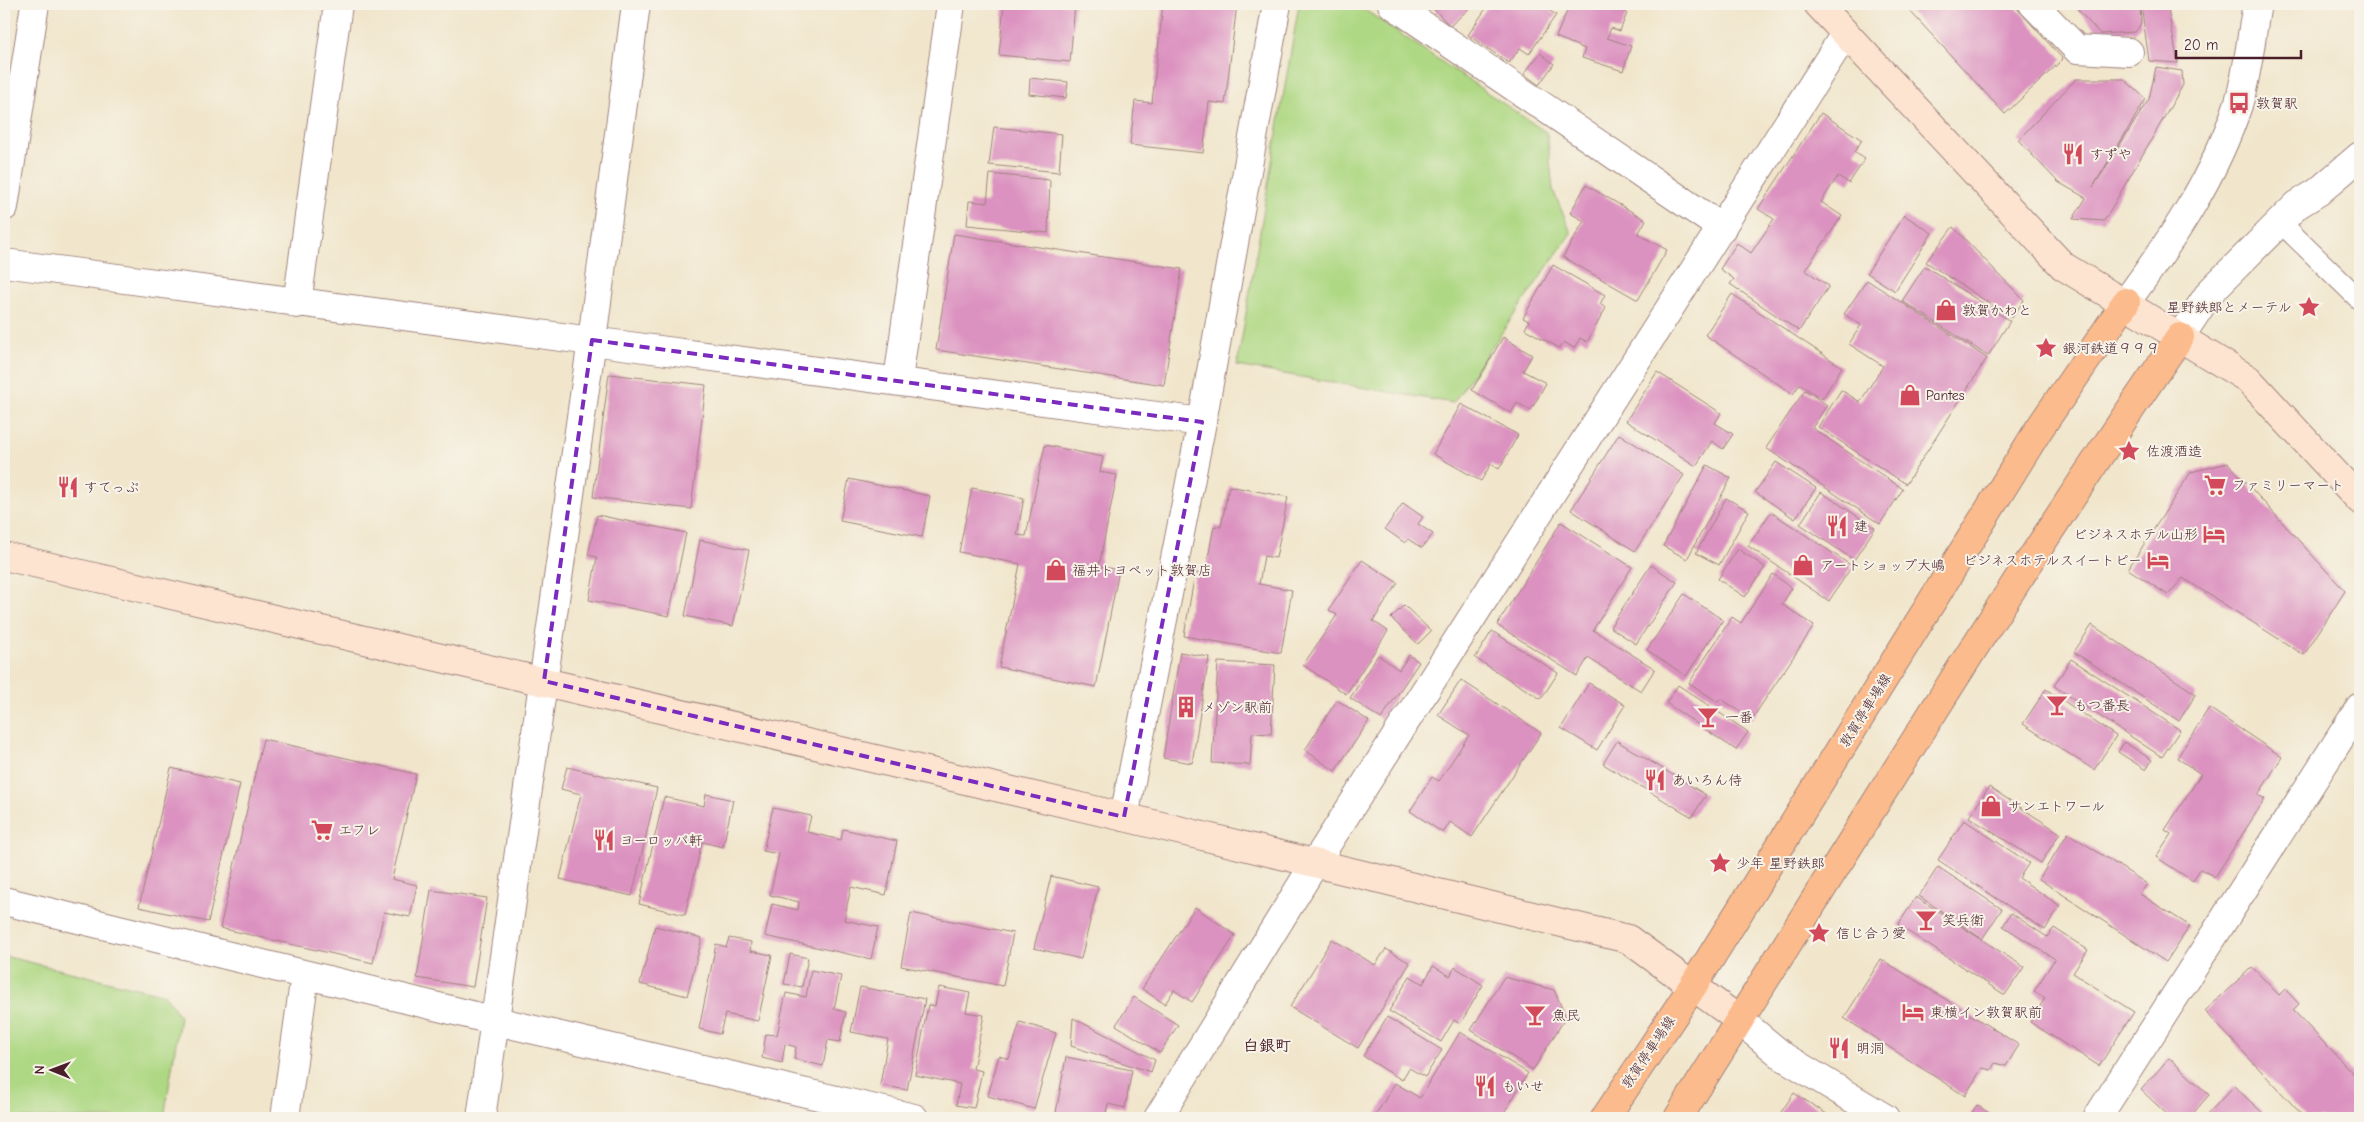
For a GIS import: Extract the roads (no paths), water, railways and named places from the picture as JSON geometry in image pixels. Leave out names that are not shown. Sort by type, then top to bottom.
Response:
[{"type":"main road","name":"敦賀停車場線","points":[[1605,1118],[1693,986],[2040,430],[2126,302]]},
{"type":"main road","points":[[1678,1118],[1738,1019],[2091,465],[2180,337]]},
{"type":"street","points":[[4,207],[35,4]]},
{"type":"street","points":[[297,304],[338,4]]},
{"type":"street","points":[[481,1118],[592,340],[636,4]]},
{"type":"street","points":[[898,380],[951,4]]},
{"type":"street","points":[[1124,817],[1202,422],[1277,4]]},
{"type":"street","points":[[1392,4],[1722,228]]},
{"type":"street","points":[[1818,4],[2063,266],[2078,277],[2126,302],[2248,379],[2360,500]]},
{"type":"street","points":[[2033,4],[2077,49],[2129,52]]},
{"type":"street","points":[[2126,302],[2185,219],[2225,142],[2239,103],[2257,4]]},
{"type":"street","points":[[1158,1118],[1315,863],[1845,34]]},
{"type":"street","points":[[2180,337],[2210,292],[2297,205],[2318,192],[2360,156]]},
{"type":"street","points":[[4,263],[297,304],[592,340],[1202,422]]},
{"type":"street","points":[[4,556],[1124,817],[1628,939],[1738,1019],[1784,1057],[1885,1118]]},
{"type":"street","points":[[2097,1118],[2360,706]]},
{"type":"street","points":[[4,901],[496,1021],[914,1118]]},
{"type":"street","points":[[285,1118],[305,975]]},
{"type":"lane","points":[[2280,222],[2360,300]]},
{"type":"place","name":"敦賀駅","points":[[2239,103]]},
{"type":"place","name":"すずや","points":[[2073,154]]},
{"type":"place","name":"星野鉄郎とメーテル","points":[[2309,307]]},
{"type":"place","name":"敦賀かわと","points":[[1946,310]]},
{"type":"place","name":"銀河鉄道９９９","points":[[2046,348]]},
{"type":"place","name":"Pantes","points":[[1910,395]]},
{"type":"place","name":"佐渡酒造","points":[[2129,451]]},
{"type":"place","name":"ファミリーマート","points":[[2215,485]]},
{"type":"place","name":"すてっぷ","points":[[68,487]]},
{"type":"place","name":"建","points":[[1837,526]]},
{"type":"place","name":"ビジネスホテル山形","points":[[2214,534]]},
{"type":"place","name":"ビジネスホテルスイートピー","points":[[2158,560]]},
{"type":"place","name":"アートショップ大嶋","points":[[1803,565]]},
{"type":"place","name":"福井トヨペット敦賀店","points":[[1056,570]]},
{"type":"place","name":"もつ番長","points":[[2057,705]]},
{"type":"place","name":"メゾン駅前","points":[[1186,707]]},
{"type":"place","name":"一番","points":[[1708,717]]},
{"type":"place","name":"あいろん侍","points":[[1655,780]]},
{"type":"place","name":"サンエトワール","points":[[1991,806]]},
{"type":"place","name":"エフレ","points":[[322,830]]},
{"type":"place","name":"ヨーロッパ軒","points":[[604,840]]},
{"type":"place","name":"少年 星野鉄郎","points":[[1720,863]]},
{"type":"place","name":"笑兵衛","points":[[1926,920]]},
{"type":"place","name":"信じ合う愛","points":[[1819,933]]},
{"type":"place","name":"東横イン敦賀駅前","points":[[1913,1012]]},
{"type":"place","name":"魚民","points":[[1535,1015]]},
{"type":"place","name":"明洞","points":[[1839,1048]]},
{"type":"place","name":"もいせ","points":[[1485,1086]]},
{"type":"district","name":"白銀町","points":[[1267,1045]]}]
